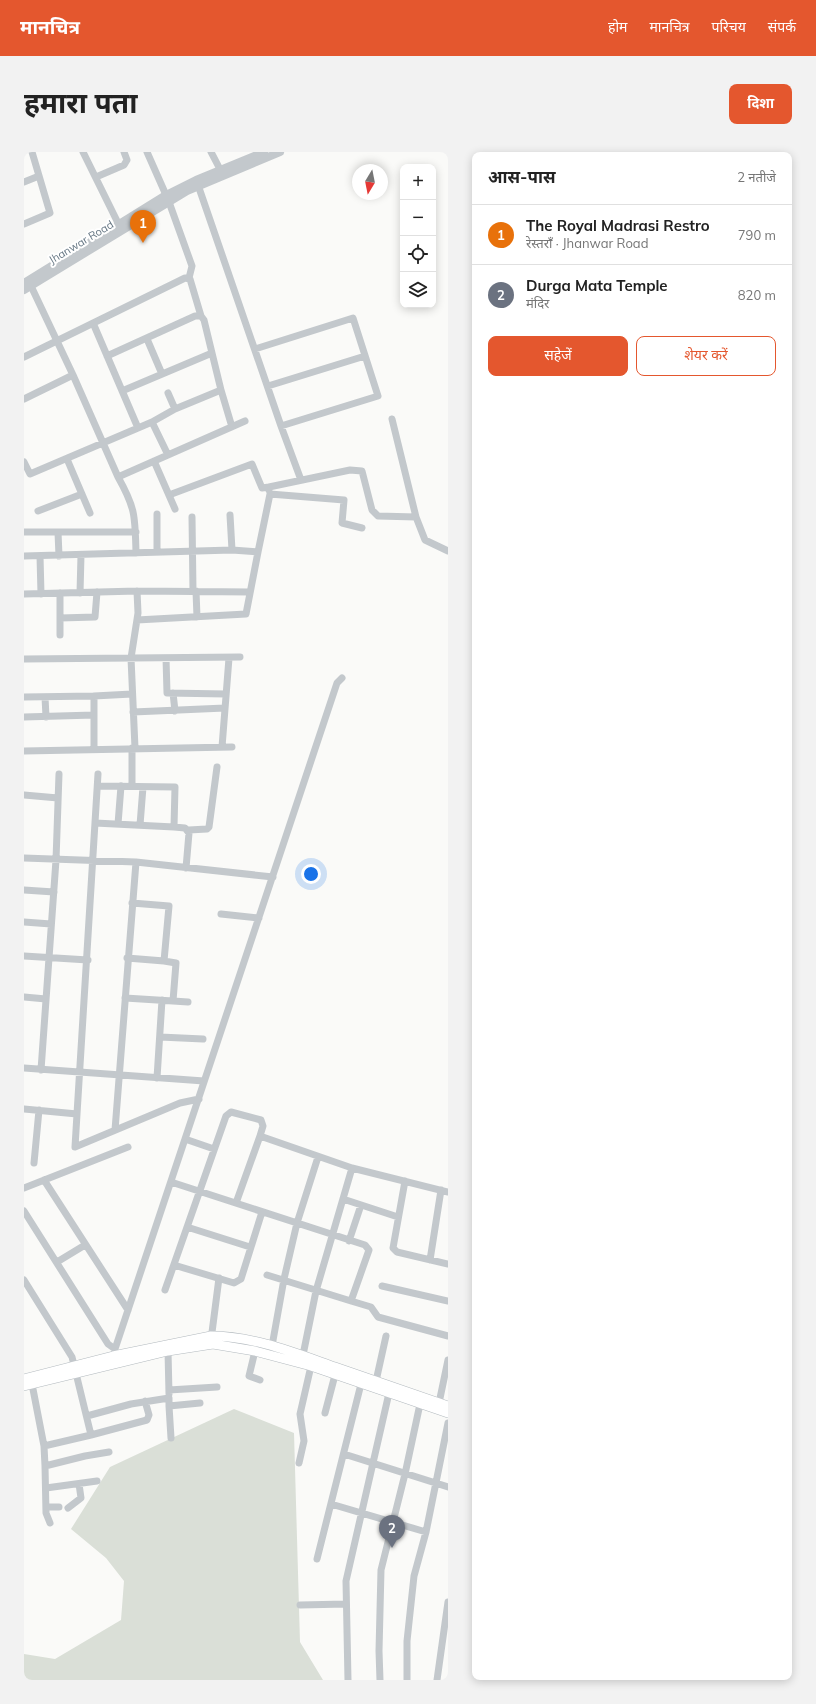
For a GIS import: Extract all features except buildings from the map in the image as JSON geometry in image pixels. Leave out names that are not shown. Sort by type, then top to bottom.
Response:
[{"type":"main road","points":[[28,1385],[114,1356],[233,1337],[303,1355],[444,1404]]},
{"type":"main road","points":[[114,1356],[168,1352],[212,1340],[311,1366],[448,1414]]},
{"type":"main road","points":[[24,1379],[76,1369]]},
{"type":"street","points":[[24,224],[50,213],[32,152]]},
{"type":"street","points":[[83,152],[119,225]]},
{"type":"street","points":[[96,177],[124,165],[127,160],[124,152]]},
{"type":"street","points":[[147,152],[167,198],[192,266],[189,278],[201,316],[204,320],[221,390],[232,427]]},
{"type":"street","points":[[211,152],[222,172]]},
{"type":"street","name":"Jhanwar Road","points":[[26,287],[167,198],[198,185],[254,154],[264,152]]},
{"type":"street","name":"Jhanwar Road","points":[[26,287],[119,225],[167,198],[222,172],[280,152]]},
{"type":"street","points":[[24,182],[39,176]]},
{"type":"street","points":[[198,185],[301,480]]},
{"type":"street","points":[[24,357],[185,278],[189,278]]},
{"type":"street","points":[[26,287],[58,341],[118,478],[130,499],[135,514],[136,553]]},
{"type":"street","points":[[107,356],[195,316],[201,316]]},
{"type":"street","points":[[255,348],[353,318],[378,396],[281,426]]},
{"type":"street","points":[[93,324],[138,428]]},
{"type":"street","points":[[147,339],[162,374]]},
{"type":"street","points":[[122,391],[212,353]]},
{"type":"street","points":[[268,386],[365,356]]},
{"type":"street","points":[[24,399],[73,374]]},
{"type":"street","points":[[24,462],[27,476],[152,422],[175,409],[221,390]]},
{"type":"street","points":[[168,393],[175,409]]},
{"type":"street","points":[[392,419],[416,517],[425,540],[448,551]]},
{"type":"street","points":[[118,478],[245,421]]},
{"type":"street","points":[[152,422],[168,455]]},
{"type":"street","points":[[67,458],[90,513]]},
{"type":"street","points":[[154,461],[175,510]]},
{"type":"street","points":[[168,495],[252,464],[262,488],[344,500],[342,523],[362,528]]},
{"type":"street","points":[[269,490],[301,480],[350,470],[362,471],[372,510],[378,516],[416,517]]},
{"type":"street","points":[[137,620],[246,614],[269,490]]},
{"type":"street","points":[[38,511],[82,494]]},
{"type":"street","points":[[157,514],[157,552]]},
{"type":"street","points":[[230,515],[232,550]]},
{"type":"street","points":[[192,517],[194,591],[197,617]]},
{"type":"street","points":[[24,532],[136,532]]},
{"type":"street","points":[[58,532],[60,556]]},
{"type":"street","points":[[24,556],[232,550],[258,552]]},
{"type":"street","points":[[80,592],[81,555]]},
{"type":"street","points":[[40,556],[41,594]]},
{"type":"street","points":[[24,594],[137,591],[250,592]]},
{"type":"street","points":[[132,786],[133,712],[131,658],[137,620],[137,591]]},
{"type":"street","points":[[60,618],[95,617],[97,592]]},
{"type":"street","points":[[60,593],[60,635]]},
{"type":"street","points":[[24,659],[240,657]]},
{"type":"street","points":[[166,658],[167,693],[226,694]]},
{"type":"street","points":[[222,747],[229,658]]},
{"type":"street","points":[[114,1356],[337,683],[342,678]]},
{"type":"street","points":[[173,693],[175,711]]},
{"type":"street","points":[[24,697],[132,694]]},
{"type":"street","points":[[94,696],[94,749]]},
{"type":"street","points":[[45,697],[46,717]]},
{"type":"street","points":[[133,712],[225,708]]},
{"type":"street","points":[[24,717],[94,715]]},
{"type":"street","points":[[24,751],[232,747]]},
{"type":"street","points":[[95,822],[174,827],[188,830],[207,828],[209,827],[217,767]]},
{"type":"street","points":[[41,1070],[56,860],[59,774]]},
{"type":"street","points":[[98,774],[88,960],[75,1147],[180,1102],[198,1099]]},
{"type":"street","points":[[98,786],[175,787],[174,827]]},
{"type":"street","points":[[118,824],[121,786]]},
{"type":"street","points":[[140,825],[143,787]]},
{"type":"street","points":[[24,795],[58,798]]},
{"type":"street","points":[[186,868],[188,830]]},
{"type":"street","points":[[24,858],[136,862],[273,877]]},
{"type":"street","points":[[115,1130],[127,958],[136,862]]},
{"type":"street","points":[[24,890],[54,892]]},
{"type":"street","points":[[132,904],[169,906],[164,961]]},
{"type":"street","points":[[221,914],[259,918]]},
{"type":"street","points":[[24,922],[51,924]]},
{"type":"street","points":[[24,956],[88,960]]},
{"type":"street","points":[[127,958],[176,962],[174,1001]]},
{"type":"street","points":[[24,997],[46,999]]},
{"type":"street","points":[[125,998],[188,1002]]},
{"type":"street","points":[[157,1078],[162,1000]]},
{"type":"street","points":[[160,1036],[203,1039]]},
{"type":"street","points":[[24,1068],[204,1081]]},
{"type":"street","points":[[24,1109],[77,1114]]},
{"type":"street","points":[[34,1163],[39,1110]]},
{"type":"street","points":[[165,1290],[214,1149],[228,1113],[232,1112],[261,1120],[263,1126],[236,1203]]},
{"type":"street","points":[[260,1136],[352,1168],[445,1191],[430,1260]]},
{"type":"street","points":[[185,1139],[214,1149]]},
{"type":"street","points":[[24,1188],[128,1147]]},
{"type":"street","points":[[272,1346],[284,1279],[297,1223],[318,1157]]},
{"type":"street","points":[[303,1355],[316,1290],[352,1168]]},
{"type":"street","points":[[44,1180],[128,1310]]},
{"type":"street","points":[[405,1181],[392,1248],[397,1252],[448,1264]]},
{"type":"street","points":[[171,1182],[367,1247],[368,1250],[351,1301]]},
{"type":"street","points":[[343,1199],[398,1217]]},
{"type":"street","points":[[349,1241],[361,1205]]},
{"type":"street","points":[[24,1210],[114,1356]]},
{"type":"street","points":[[174,1265],[234,1283],[237,1282],[241,1279],[262,1212]]},
{"type":"street","points":[[187,1227],[250,1247]]},
{"type":"street","points":[[57,1262],[85,1244]]},
{"type":"street","points":[[267,1275],[371,1307],[378,1317],[448,1336]]},
{"type":"street","points":[[212,1340],[219,1278]]},
{"type":"street","points":[[24,1280],[72,1357],[91,1435]]},
{"type":"street","points":[[382,1286],[448,1301]]},
{"type":"street","points":[[376,1381],[386,1336]]},
{"type":"street","points":[[255,1351],[249,1376],[260,1380]]},
{"type":"street","points":[[168,1352],[171,1438]]},
{"type":"street","points":[[444,1404],[448,1360]]},
{"type":"street","points":[[299,1463],[304,1441],[300,1414],[311,1366]]},
{"type":"street","points":[[325,1413],[335,1375]]},
{"type":"street","points":[[317,1559],[361,1384]]},
{"type":"street","points":[[28,1385],[44,1446],[46,1507],[50,1523]]},
{"type":"street","points":[[169,1390],[217,1387]]},
{"type":"street","points":[[349,1680],[346,1665],[346,1580],[389,1393]]},
{"type":"street","points":[[87,1416],[145,1401],[200,1403]]},
{"type":"street","points":[[44,1446],[147,1420],[148,1416],[145,1401]]},
{"type":"street","points":[[380,1680],[379,1651],[381,1570],[406,1474],[420,1404]]},
{"type":"street","points":[[407,1680],[407,1641],[414,1576],[426,1532],[448,1423]]},
{"type":"street","points":[[45,1466],[85,1456],[109,1452]]},
{"type":"street","points":[[344,1454],[448,1487]]},
{"type":"street","points":[[46,1488],[97,1481]]},
{"type":"street","points":[[68,1508],[81,1498],[79,1484]]},
{"type":"street","points":[[331,1504],[426,1532]]},
{"type":"street","points":[[46,1507],[59,1507]]},
{"type":"street","points":[[300,1605],[346,1604]]},
{"type":"street","points":[[436,1680],[448,1607]]},
{"type":"shaded area","points":[[234,1409],[294,1433],[300,1642],[323,1680],[24,1680],[24,1654],[55,1659],[121,1620],[124,1581],[106,1558],[71,1529],[110,1467]]},
{"type":"place","name":"The Royal Madrasi Restro","points":[[143,243]]},
{"type":"place","name":"Durga Mata Temple","points":[[392,1548]]}]
